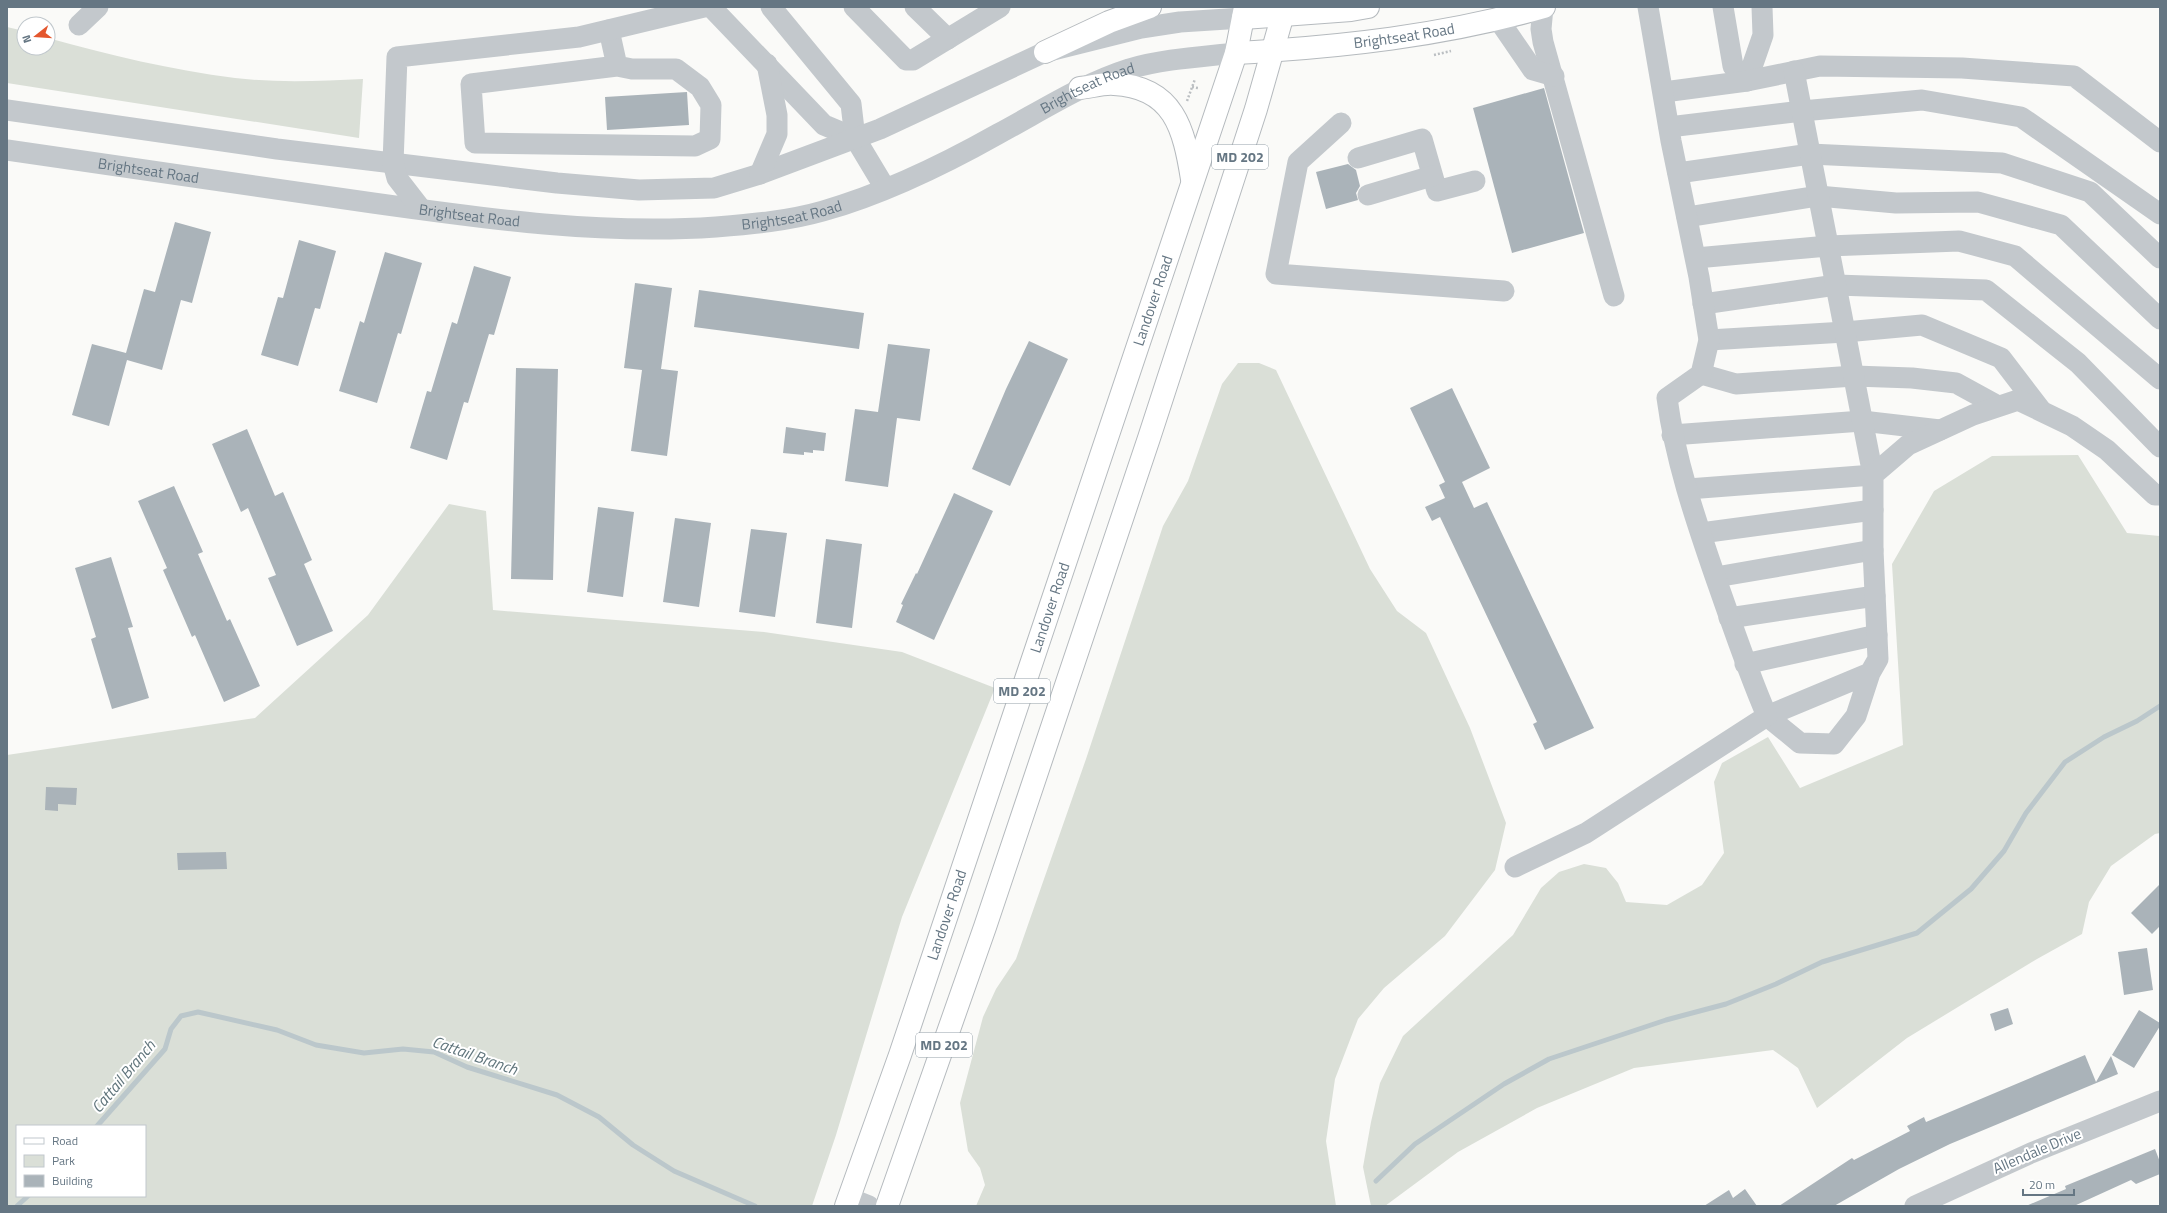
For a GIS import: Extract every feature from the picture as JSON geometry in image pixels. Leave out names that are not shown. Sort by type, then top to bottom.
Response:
[{"type":"main road","points":[[1045,52],[1109,22],[1150,7]]},
{"type":"main road","points":[[1244,13],[1350,10],[1368,7]]},
{"type":"main road","name":"Brightseat Road","points":[[1236,53],[1318,48],[1396,39],[1498,19],[1544,7]]},
{"type":"main road","name":"MD 202","points":[[887,1206],[985,928],[1145,448],[1273,51],[1284,11]]},
{"type":"main road","name":"Landover Road","points":[[847,1202],[900,1055],[1236,53],[1244,13]]},
{"type":"main road","points":[[1080,88],[1113,84],[1133,86],[1154,96],[1169,109],[1177,120],[1184,135],[1192,184]]},
{"type":"street","points":[[79,25],[98,7]]},
{"type":"street","points":[[421,210],[397,178],[393,163],[397,58],[579,37],[704,7]]},
{"type":"street","points":[[711,7],[824,125],[855,138]]},
{"type":"street","points":[[771,7],[851,104],[855,138],[885,188]]},
{"type":"street","points":[[854,7],[906,60],[913,60],[948,39],[989,10]]},
{"type":"street","points":[[915,7],[948,39]]},
{"type":"street","points":[[1544,7],[1542,36],[1614,296]]},
{"type":"street","points":[[1648,7],[1664,92],[1669,128],[1696,258],[1709,340],[1701,374],[1667,398],[1672,435],[1701,533],[1745,664],[1767,716],[1800,743],[1834,744],[1856,716],[1870,673],[1878,659],[1873,550],[1873,475],[1794,72]]},
{"type":"street","points":[[1723,7],[1732,66],[1746,81]]},
{"type":"street","points":[[1746,81],[1763,35],[1762,7]]},
{"type":"street","points":[[7,110],[276,149],[557,184],[639,190],[714,188],[760,174],[880,129],[1045,52],[1141,28],[1244,13]]},
{"type":"street","points":[[1498,19],[1533,70],[1554,76]]},
{"type":"street","points":[[609,30],[617,66]]},
{"type":"street","name":"Brightseat Road","points":[[7,150],[421,210],[543,223],[609,229],[657,230],[742,225],[784,220],[823,211],[885,188],[997,135],[1080,88],[1128,70],[1157,63],[1236,53]]},
{"type":"street","points":[[760,174],[777,134],[777,114],[767,64]]},
{"type":"street","points":[[617,66],[632,69],[676,69],[700,87],[711,105],[710,139],[695,146],[475,143],[471,84],[617,66]]},
{"type":"street","points":[[1664,92],[1746,81],[1820,66],[1954,68],[2074,76],[2160,142]]},
{"type":"street","points":[[1669,128],[1802,111],[1922,100],[2021,117],[2160,214]]},
{"type":"street","points":[[1341,123],[1298,162],[1276,274],[1504,291]]},
{"type":"street","points":[[1358,158],[1422,139],[1436,191],[1475,181]]},
{"type":"street","points":[[1678,173],[1810,154],[2002,163],[2090,192],[2160,258]]},
{"type":"street","points":[[1368,195],[1432,176]]},
{"type":"street","points":[[1687,217],[1818,196],[1896,203],[1978,202],[2060,225],[2160,319]]},
{"type":"street","points":[[1696,258],[1828,246],[1959,241],[2015,256],[2160,379]]},
{"type":"street","points":[[1703,304],[1836,285],[1986,290],[2078,363],[2160,447]]},
{"type":"street","points":[[1709,340],[1845,332],[1922,325],[2001,358],[2043,412]]},
{"type":"street","points":[[1701,374],[1736,384],[1854,376],[1912,378],[1956,383],[1998,406]]},
{"type":"street","points":[[1688,489],[1873,475],[1908,445],[1972,415],[2018,400],[2072,426],[2108,450],[2155,495],[2160,495]]},
{"type":"street","points":[[1672,435],[1862,421],[1940,430]]},
{"type":"street","points":[[1701,533],[1873,510]]},
{"type":"street","points":[[1716,577],[1873,550]]},
{"type":"street","points":[[1730,618],[1875,596]]},
{"type":"street","points":[[1745,664],[1877,635]]},
{"type":"street","points":[[1515,867],[1586,833],[1767,716],[1870,673]]},
{"type":"street","name":"Allendale Drive","points":[[1915,1206],[2031,1153],[2160,1101]]},
{"type":"street","points":[[847,1202],[869,1206]]},
{"type":"path","points":[[1434,55],[1451,51]]},
{"type":"path","points":[[1187,102],[1195,79]]},
{"type":"path","points":[[1192,87],[1198,88]]},
{"type":"green space","points":[[7,27],[16,29],[16,56],[56,56],[56,40],[188,71],[235,78],[283,81],[363,79],[359,138],[7,83]]},
{"type":"green space","points":[[1238,363],[1259,363],[1276,370],[1370,569],[1397,611],[1426,633],[1470,728],[1506,823],[1495,870],[1445,936],[1384,988],[1358,1019],[1335,1079],[1326,1141],[1336,1206],[976,1206],[985,1185],[980,1168],[968,1151],[960,1103],[983,1017],[996,989],[1016,959],[1086,759],[1163,526],[1188,481],[1222,384]]},
{"type":"green space","points":[[2078,455],[2127,533],[2160,536],[2160,833],[2155,834],[2111,866],[2089,902],[2082,934],[2037,959],[1907,1038],[1817,1108],[1798,1068],[1773,1050],[1634,1068],[1537,1108],[1458,1152],[1385,1206],[1371,1206],[1363,1167],[1371,1122],[1380,1083],[1403,1036],[1513,935],[1541,888],[1559,872],[1584,864],[1606,868],[1618,883],[1626,902],[1667,905],[1702,885],[1724,853],[1714,782],[1722,763],[1768,737],[1800,788],[1903,745],[1892,564],[1934,491],[1992,456]]},
{"type":"green space","points":[[449,504],[486,511],[493,610],[764,632],[902,652],[995,688],[902,917],[836,1135],[812,1206],[7,1206],[7,755],[255,718],[368,615]]},
{"type":"building","points":[[1544,88],[1584,233],[1512,253],[1473,108]]},
{"type":"building","points":[[687,92],[689,125],[607,130],[605,97]]},
{"type":"building","points":[[1348,164],[1356,170],[1360,186],[1356,193],[1358,200],[1326,209],[1316,172]]},
{"type":"building","points":[[175,222],[211,232],[192,303],[181,300],[162,370],[127,360],[109,426],[72,415],[92,344],[126,353],[144,289],[155,292]]},
{"type":"building","points":[[299,240],[336,251],[320,309],[315,308],[298,366],[261,355],[278,297],[283,298]]},
{"type":"building","points":[[385,252],[422,263],[401,334],[398,333],[377,403],[339,391],[360,321],[364,323]]},
{"type":"building","points":[[474,266],[511,277],[494,335],[489,334],[468,403],[464,402],[447,460],[410,448],[427,391],[431,392],[452,322],[457,324]]},
{"type":"building","points":[[635,283],[672,288],[661,369],[678,371],[667,456],[631,451],[642,370],[624,368]]},
{"type":"building","points":[[699,290],[864,313],[859,349],[694,327]]},
{"type":"building","points":[[1029,341],[1068,359],[1010,486],[972,469],[1006,389]]},
{"type":"building","points":[[888,344],[930,349],[920,421],[897,418],[888,487],[845,481],[855,409],[878,412]]},
{"type":"building","points":[[516,368],[558,369],[553,580],[511,579]]},
{"type":"building","points":[[1452,388],[1490,468],[1462,482],[1474,508],[1487,502],[1594,728],[1545,750],[1533,724],[1537,722],[1440,517],[1432,521],[1425,507],[1445,498],[1439,485],[1445,482],[1410,408]]},
{"type":"building","points":[[786,427],[826,433],[824,451],[813,450],[813,453],[804,452],[804,455],[783,453]]},
{"type":"building","points":[[247,429],[275,496],[283,492],[312,560],[304,564],[333,631],[297,646],[268,578],[276,575],[248,508],[241,512],[212,444]]},
{"type":"building","points":[[174,486],[203,552],[198,554],[227,621],[230,619],[260,686],[224,702],[195,635],[192,637],[163,570],[167,568],[138,501]]},
{"type":"building","points":[[954,493],[993,511],[934,640],[896,622],[903,605],[901,604],[916,573],[917,574]]},
{"type":"building","points":[[598,507],[634,512],[623,597],[587,592]]},
{"type":"building","points":[[675,518],[711,523],[699,607],[663,602]]},
{"type":"building","points":[[751,529],[787,533],[775,617],[739,612]]},
{"type":"building","points":[[826,539],[862,544],[852,628],[816,623]]},
{"type":"building","points":[[111,557],[133,627],[128,628],[149,698],[112,709],[91,639],[96,637],[75,568]]},
{"type":"building","points":[[46,787],[77,788],[76,805],[58,804],[58,811],[45,810]]},
{"type":"building","points":[[226,852],[227,869],[178,870],[177,853]]},
{"type":"building","points":[[2160,884],[2160,926],[2152,934],[2131,913]]},
{"type":"building","points":[[2147,948],[2153,990],[2124,995],[2118,952]]},
{"type":"building","points":[[2008,1008],[2013,1024],[1995,1031],[1990,1014]]},
{"type":"building","points":[[2139,1010],[2160,1023],[2160,1026],[2134,1068],[2112,1055]]},
{"type":"building","points":[[2085,1055],[2096,1082],[2111,1056],[2118,1074],[1950,1144],[1899,1169],[1834,1206],[1779,1206],[1852,1158],[1854,1160],[1910,1131],[1907,1126],[1924,1117],[1926,1122]]},
{"type":"building","points":[[2155,1149],[2160,1162],[2160,1174],[2136,1184],[2131,1180],[2074,1206],[2026,1206],[2066,1189],[2065,1186]]},
{"type":"building","points":[[1745,1189],[1757,1206],[1704,1206],[1729,1190],[1733,1198]]},
{"type":"waterway","points":[[1376,1181],[1415,1144],[1504,1084],[1549,1059],[1666,1020],[1726,1004],[1776,984],[1822,962],[1917,933],[1971,889],[2004,851],[2026,813],[2065,762],[2104,737],[2137,721],[2160,706]]},
{"type":"waterway","name":"Cattail Branch","points":[[98,1125],[165,1049],[171,1029],[181,1016],[198,1012],[277,1030],[316,1045],[364,1053],[403,1049],[434,1052],[467,1067],[557,1095],[599,1117],[633,1145],[674,1171],[755,1206]]},
{"type":"waterway","name":"Cattail Branch","points":[[17,1206],[27,1197]]}]
